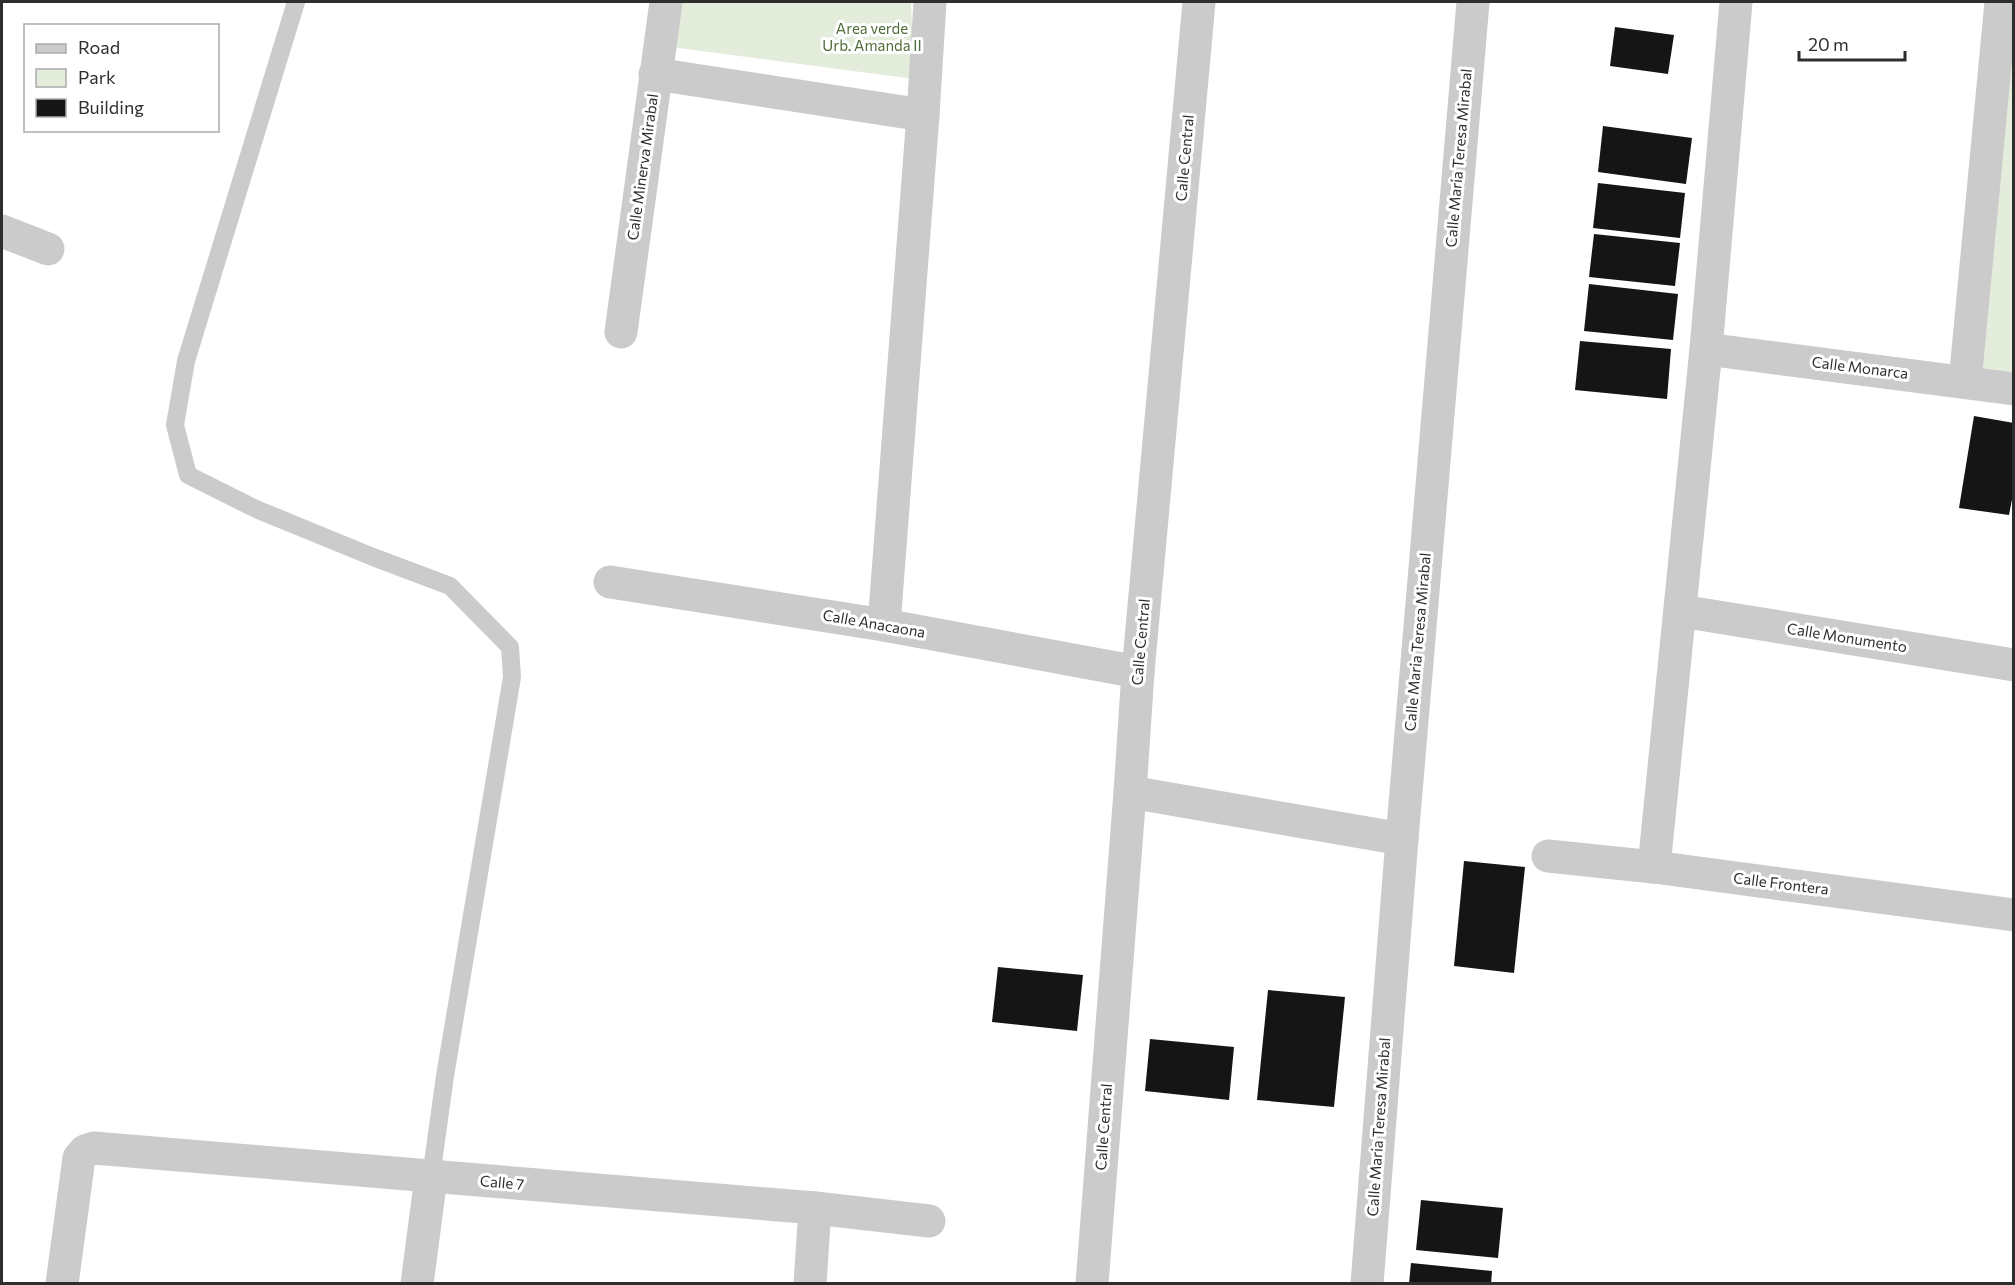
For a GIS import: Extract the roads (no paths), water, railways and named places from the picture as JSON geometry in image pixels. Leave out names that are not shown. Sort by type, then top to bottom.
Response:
[{"type":"street","name":"Calle Minerva Mirabal","points":[[621,332],[666,2]]},
{"type":"street","points":[[884,625],[930,2]]},
{"type":"street","name":"Calle Central","points":[[1092,1284],[1138,672],[1199,2]]},
{"type":"street","name":"Calle Maria Teresa Mirabal","points":[[1367,1284],[1473,2]]},
{"type":"street","points":[[1654,867],[1706,349],[1736,2]]},
{"type":"street","points":[[1965,382],[2001,2]]},
{"type":"street","points":[[656,74],[923,115]]},
{"type":"street","points":[[2,231],[48,249]]},
{"type":"street","name":"Calle Monarca","points":[[1706,349],[2013,388]]},
{"type":"street","name":"Calle Anacaona","points":[[610,582],[884,625],[1138,672]]},
{"type":"street","name":"Calle Monumento","points":[[1681,611],[2013,665]]},
{"type":"street","points":[[1130,792],[1402,839]]},
{"type":"street","name":"Calle Frontera","points":[[1548,856],[1654,867],[2013,915]]},
{"type":"street","name":"Calle 7","points":[[62,1284],[79,1158],[85,1151],[94,1148],[815,1208],[929,1221]]},
{"type":"street","points":[[417,1284],[431,1177]]},
{"type":"street","points":[[810,1284],[815,1208]]},
{"type":"lane","points":[[296,2],[186,362],[175,425],[188,476],[256,509],[450,586],[510,647],[512,677],[445,1076],[431,1177]]},
{"type":"park label","name":"Area verde Urb. Amanda II","points":[[872,38]]}]
